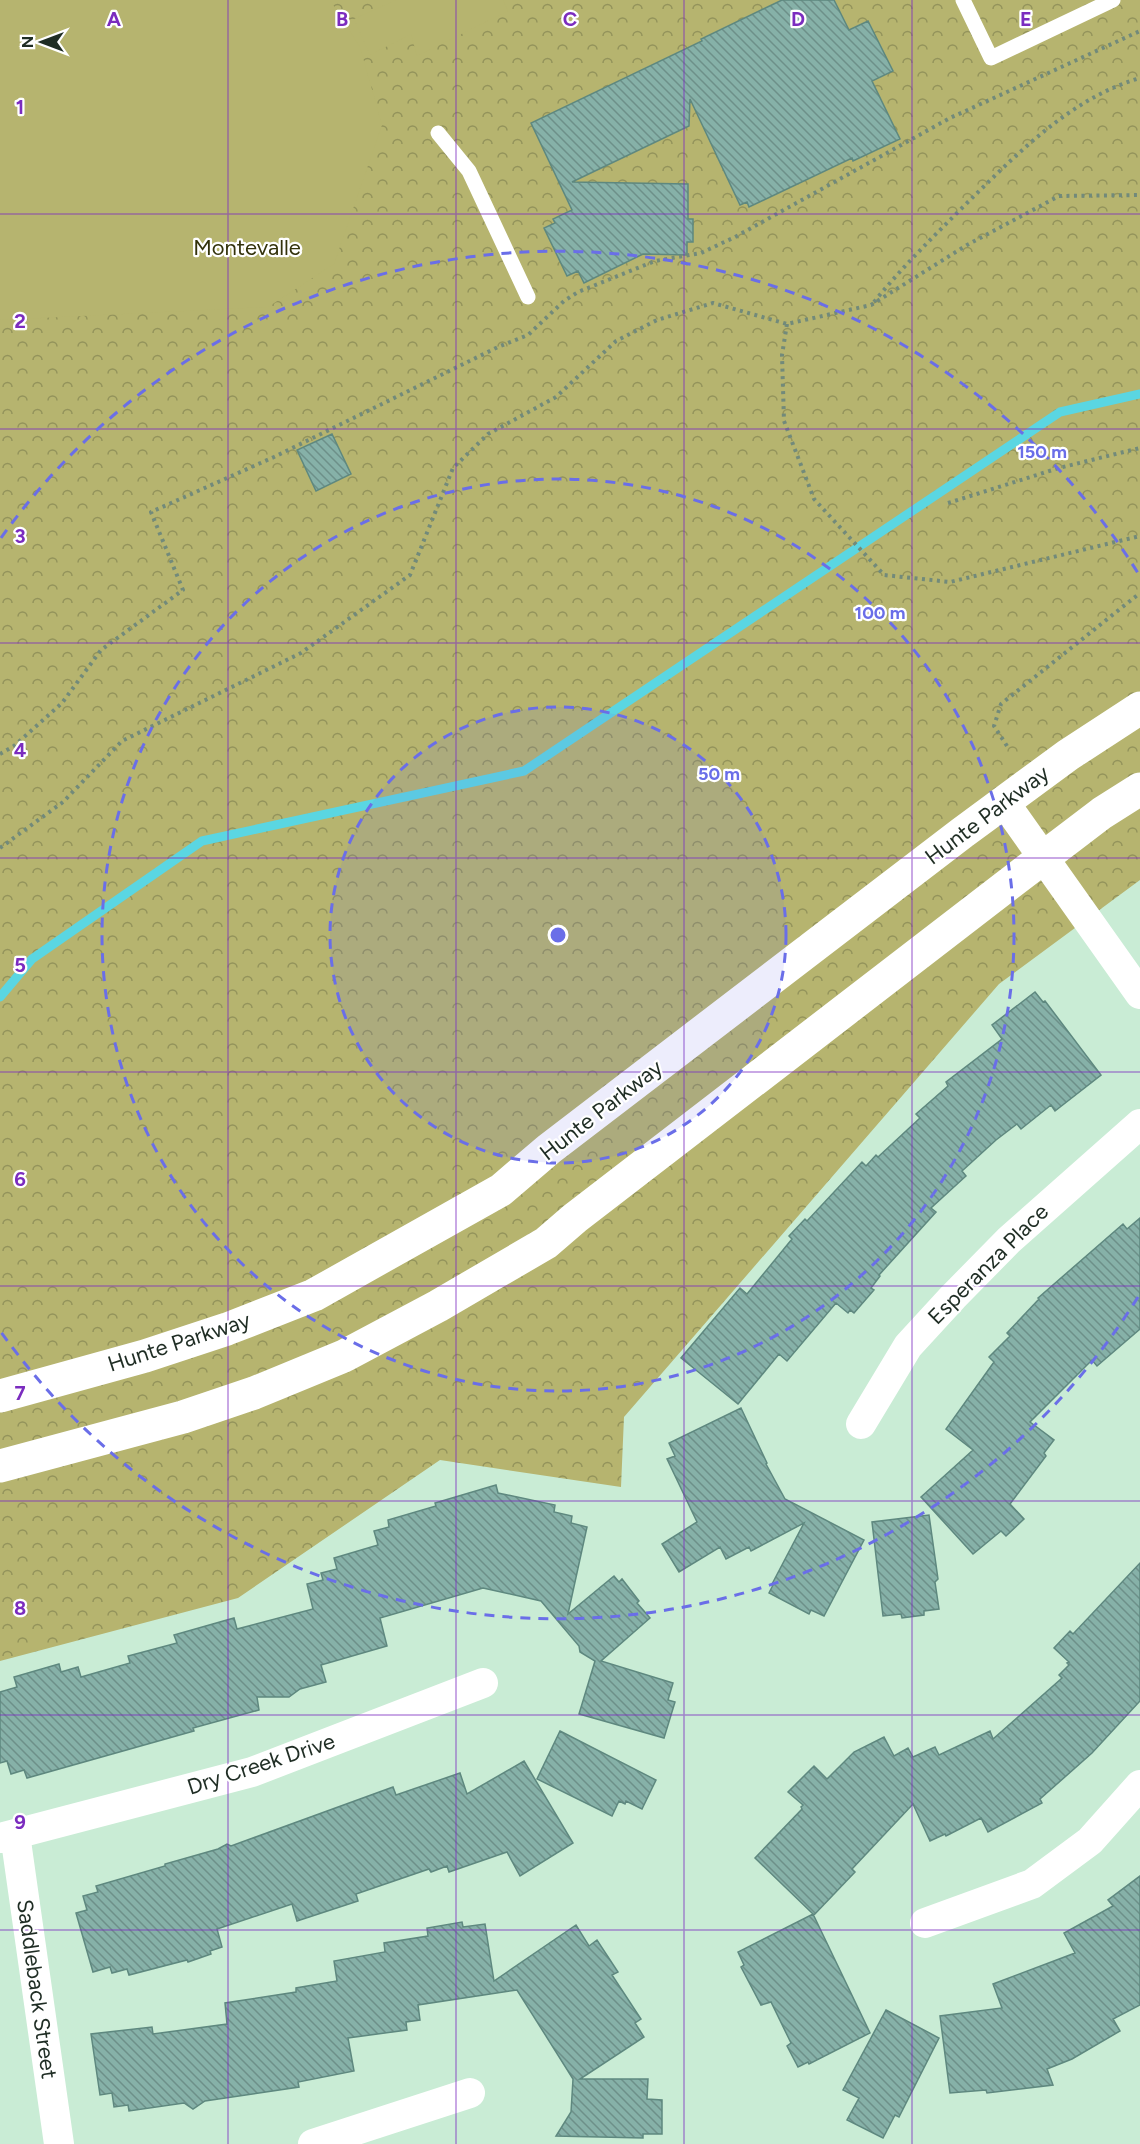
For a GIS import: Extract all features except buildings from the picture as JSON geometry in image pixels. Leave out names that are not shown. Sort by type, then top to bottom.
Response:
[{"type":"main road","name":"Hunte Parkway","points":[[0,1396],[207,1336],[314,1295],[501,1190],[549,1149],[1004,802],[1068,755],[1140,708]]},
{"type":"main road","points":[[0,1466],[183,1417],[254,1393],[344,1356],[438,1306],[537,1249],[1102,813],[1140,789]]},
{"type":"street","points":[[1004,802],[1140,994]]},
{"type":"street","name":"Esperanza Place","points":[[861,1424],[908,1346],[953,1297],[1009,1240],[1140,1124]]},
{"type":"street","name":"Dry Creek Drive","points":[[7,1836],[252,1772],[483,1683]]},
{"type":"street","points":[[925,1923],[1032,1884],[1090,1841],[1140,1785]]},
{"type":"street","name":"Saddleback Street","points":[[7,1836],[59,2144]]},
{"type":"street","points":[[313,2144],[471,2094]]},
{"type":"lane","points":[[963,0],[991,58],[1082,7],[1113,0]]},
{"type":"lane","points":[[438,133],[470,171],[528,297]]},
{"type":"path","points":[[0,754],[14,746],[62,703],[100,650],[183,590],[151,512],[274,457],[498,347],[528,335],[564,301],[578,292],[655,261],[701,253],[735,237],[950,118],[1140,31]]},
{"type":"path","points":[[871,305],[911,258],[993,177],[1059,118],[1123,83],[1140,78]]},
{"type":"path","points":[[0,848],[63,802],[122,741],[301,653],[410,575],[453,468],[488,434],[556,397],[616,341],[657,320],[713,303],[787,324],[871,305],[967,245],[1059,196],[1140,195]]},
{"type":"path","points":[[787,324],[782,355],[784,421],[814,499],[884,575],[950,582],[1140,536]]},
{"type":"path","points":[[948,503],[1059,468],[1140,448]]},
{"type":"path","points":[[1007,746],[994,726],[1001,704],[1140,593]]},
{"type":"green space","name":"Montevalle","points":[[0,0],[1140,0],[1140,880],[999,984],[624,1417],[621,1487],[440,1460],[238,1598],[0,1661]]},
{"type":"green space","name":"Montevalle","points":[[0,0],[330,0],[360,47],[382,125],[334,264],[268,307],[0,320]]},
{"type":"green space","points":[[396,0],[503,0],[508,11],[417,56],[411,34],[370,55],[354,19]]},
{"type":"waterway","points":[[0,997],[32,959],[202,841],[524,771],[1060,412],[1140,394]]}]
